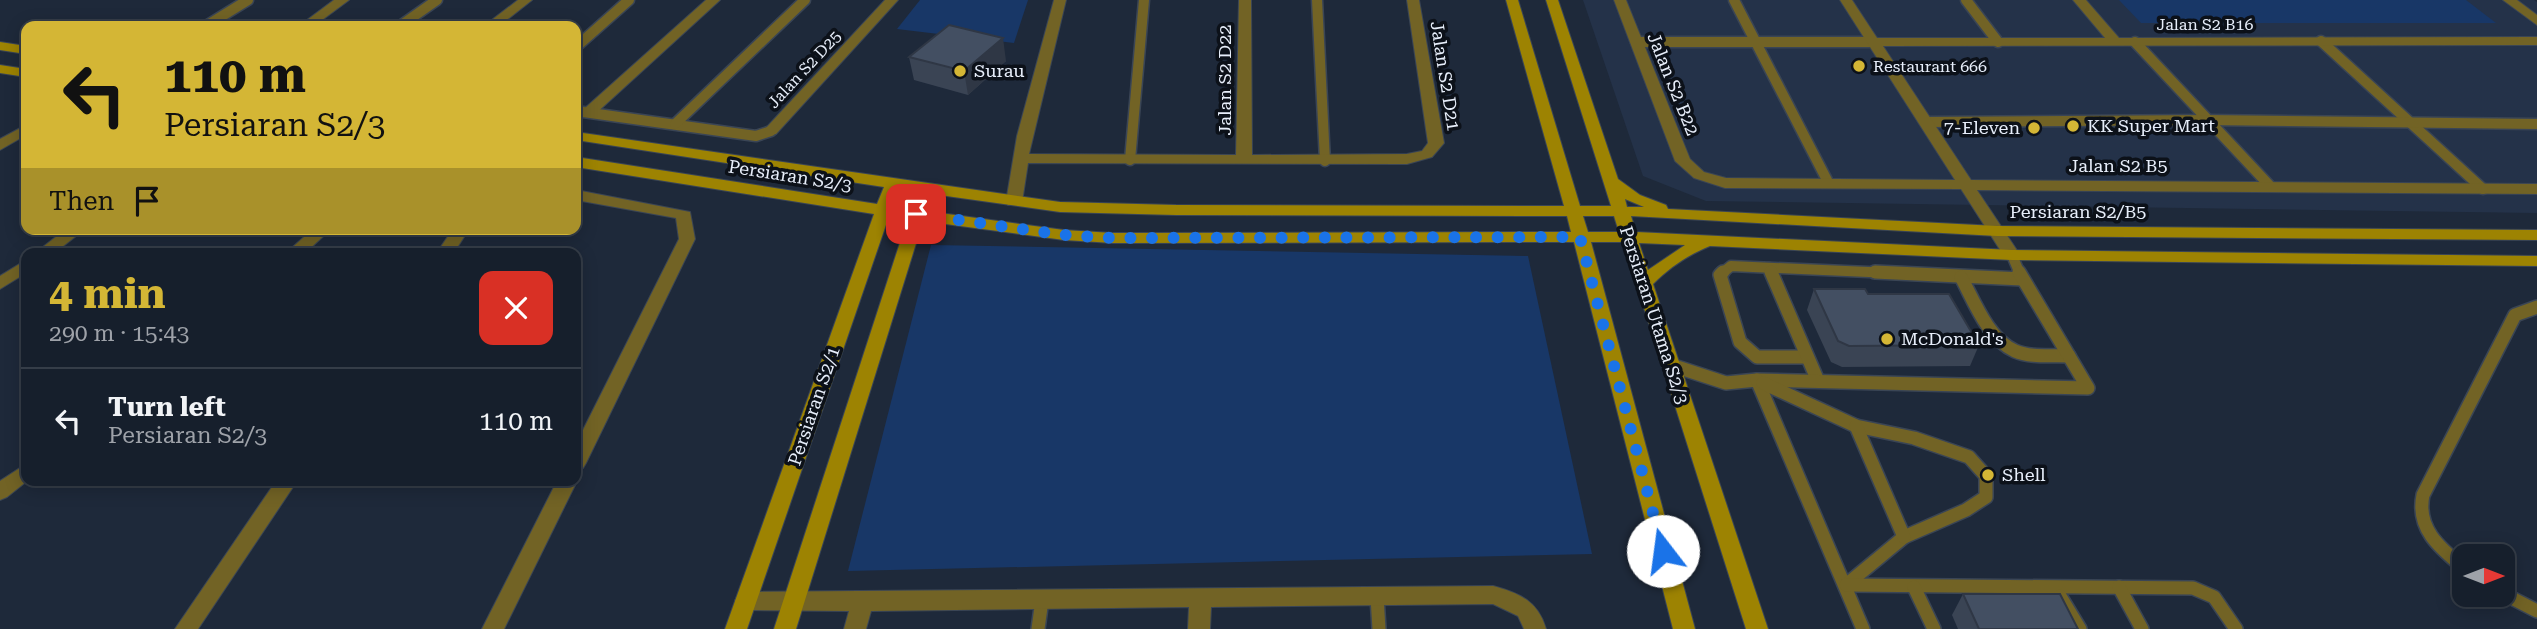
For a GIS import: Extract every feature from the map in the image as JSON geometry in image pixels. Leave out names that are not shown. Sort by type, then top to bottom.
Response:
[{"type":"main road","points":[[1512,0],[1580,237],[1684,629]]},
{"type":"main road","name":"Persiaran Utama S2/3","points":[[1552,0],[1757,629]]},
{"type":"main road","points":[[0,46],[21,49]]},
{"type":"main road","points":[[0,69],[21,72]]},
{"type":"main road","name":"Persiaran S2/B5","points":[[581,137],[1060,207],[1164,210],[1619,211],[1997,232],[2220,231],[2537,235]]},
{"type":"main road","name":"Persiaran S2/3","points":[[581,163],[882,210],[1064,235],[1113,238],[1629,237]]},
{"type":"main road","points":[[1609,180],[1634,198],[1680,214]]},
{"type":"main road","name":"Persiaran S2/1","points":[[736,629],[892,183]]},
{"type":"main road","points":[[785,629],[926,187]]},
{"type":"main road","points":[[1629,237],[2012,255],[2537,261]]},
{"type":"main road","points":[[1644,284],[1658,268],[1672,258],[1711,239]]},
{"type":"street","points":[[313,21],[343,0]]},
{"type":"street","points":[[498,21],[526,0]]},
{"type":"street","points":[[582,112],[714,0]]},
{"type":"street","name":"Jalan S2 D25","points":[[771,131],[892,0]]},
{"type":"street","points":[[1014,202],[1024,136],[1060,0]]},
{"type":"street","name":"Jalan S2 D22","points":[[1244,160],[1245,0]]},
{"type":"street","name":"Jalan S2 D21","points":[[1325,161],[1408,159],[1427,154],[1436,143],[1413,0]]},
{"type":"street","name":"Jalan S2 B22","points":[[1620,0],[1683,161],[1699,175]]},
{"type":"street","points":[[1846,0],[2012,255]]},
{"type":"street","points":[[2079,0],[2116,41]]},
{"type":"street","points":[[2509,0],[2537,21]]},
{"type":"street","name":"Jalan S2 B16","points":[[1874,42],[2537,41]]},
{"type":"street","points":[[0,145],[21,132]]},
{"type":"street","points":[[1021,158],[1325,161]]},
{"type":"street","name":"Jalan S2 B5","points":[[1699,175],[1725,183],[2537,188]]},
{"type":"street","points":[[581,196],[684,215],[687,239],[581,453]]},
{"type":"street","points":[[50,248],[69,235]]},
{"type":"street","points":[[300,248],[316,235]]},
{"type":"street","points":[[0,284],[21,269]]},
{"type":"street","points":[[0,492],[21,475]]},
{"type":"street","points":[[186,629],[284,486]]},
{"type":"street","points":[[493,629],[564,486]]},
{"type":"street","points":[[746,601],[1493,595],[1517,601],[1534,619],[1535,629]]},
{"type":"street","points":[[1199,629],[1200,598]]},
{"type":"street","points":[[855,629],[862,602]]},
{"type":"lane","points":[[214,21],[248,0]]},
{"type":"lane","points":[[407,21],[437,0]]},
{"type":"lane","points":[[581,43],[629,0]]},
{"type":"lane","points":[[675,124],[805,0]]},
{"type":"lane","points":[[1130,160],[1144,0]]},
{"type":"lane","points":[[1317,0],[1325,161]]},
{"type":"lane","points":[[1734,0],[1828,182]]},
{"type":"lane","points":[[1966,0],[1998,42]]},
{"type":"lane","points":[[2135,41],[2270,186]]},
{"type":"lane","points":[[2321,41],[2483,189]]},
{"type":"lane","points":[[1636,42],[1874,42]]},
{"type":"lane","points":[[582,112],[756,136],[771,131]]},
{"type":"lane","points":[[1925,121],[2207,120],[2537,124]]},
{"type":"lane","points":[[1671,365],[1726,383],[1757,380],[2088,388],[2022,279],[2012,255]]},
{"type":"lane","points":[[1807,357],[1758,357],[1740,342],[1720,275],[1731,266],[2022,279]]},
{"type":"lane","points":[[1769,268],[1818,381]]},
{"type":"lane","points":[[1961,278],[2000,343],[2025,354],[2069,356]]},
{"type":"lane","points":[[2452,558],[2428,531],[2420,511],[2423,495],[2515,316],[2537,307]]},
{"type":"lane","points":[[1757,380],[1856,426],[1914,438],[1969,457],[1986,476],[1986,497],[1966,510],[1904,537],[1846,585]]},
{"type":"lane","points":[[1757,380],[1863,629]]},
{"type":"lane","points":[[1856,426],[1904,537]]},
{"type":"lane","points":[[1846,585],[2193,588],[2205,591],[2221,604],[2236,629]]},
{"type":"lane","points":[[2054,586],[2080,629]]},
{"type":"lane","points":[[1914,587],[1934,629]]},
{"type":"lane","points":[[2119,587],[2142,629]]},
{"type":"lane","points":[[1377,597],[1379,629]]},
{"type":"lane","points":[[1038,629],[1042,600]]},
{"type":"lane","points":[[2515,600],[2537,611]]},
{"type":"shaded area","points":[[920,0],[1028,0],[1014,43],[897,29]]},
{"type":"shaded area","points":[[1583,0],[2534,0],[2537,2],[2537,213],[1706,201],[1643,176]]},
{"type":"shaded area","points":[[2119,0],[2466,0],[2496,23],[2141,23]]},
{"type":"shaded area","points":[[931,245],[1528,256],[1592,554],[848,571]]},
{"type":"building","points":[[949,25],[1003,38],[964,71],[909,57]]},
{"type":"building","points":[[1814,289],[1865,289],[1868,294],[1949,294],[1979,345],[1849,346],[1838,341]]},
{"type":"building","points":[[1963,594],[2060,594],[2078,629],[1979,629]]},
{"type":"place","name":"Restaurant 666","points":[[1859,66]]},
{"type":"place","name":"Surau","points":[[960,71]]},
{"type":"place","name":"KK Super Mart","points":[[2073,126]]},
{"type":"place","name":"7-Eleven","points":[[2034,128]]},
{"type":"place","name":"McDonald's","points":[[1887,339]]},
{"type":"place","name":"Shell","points":[[1988,475]]},
{"type":"route","points":[[916,214],[1006,228],[1113,238],[1580,237],[1663,551]]}]
